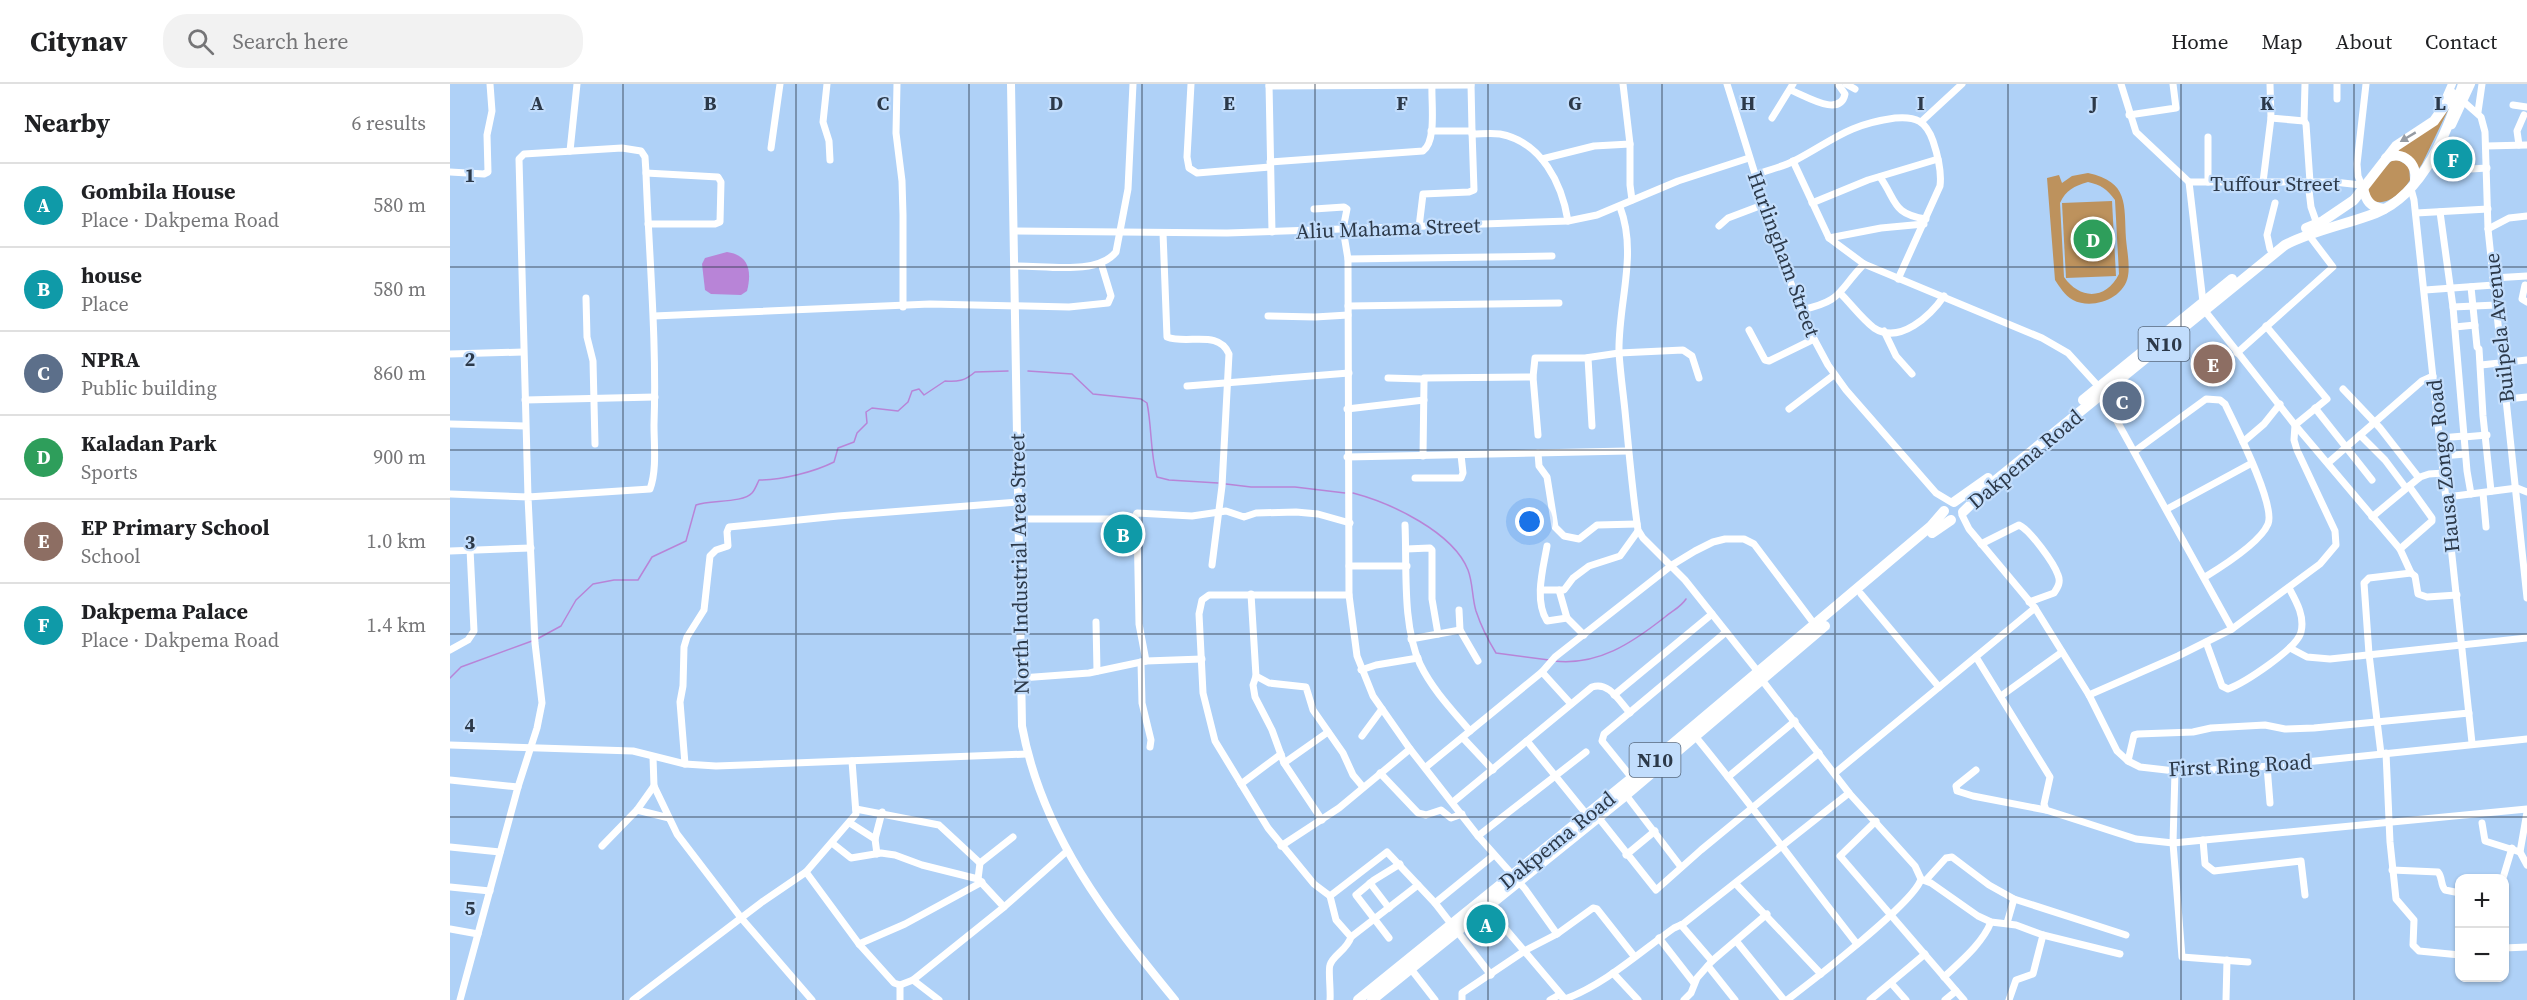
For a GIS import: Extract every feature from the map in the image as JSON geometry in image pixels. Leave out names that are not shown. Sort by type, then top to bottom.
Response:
[{"type":"highway","name":"N10","points":[[2362,186],[2401,141],[2434,121],[2448,104],[2455,84]]},
{"type":"highway","points":[[2443,134],[2463,84]]},
{"type":"highway","name":"N10","points":[[2385,209],[2413,185],[2443,134]]},
{"type":"highway","points":[[2385,158],[2395,155],[2408,160],[2415,171],[2413,185]]},
{"type":"highway","points":[[2362,186],[2368,202],[2385,209]]},
{"type":"highway","name":"Dakpema Road","points":[[1592,816],[1626,795],[1695,736],[1815,625],[1931,526],[1980,494],[2270,249],[2287,237],[2343,209],[2362,186]]},
{"type":"highway","name":"Dakpema Road","points":[[2204,306],[2285,245],[2308,234],[2385,209]]},
{"type":"highway","name":"Dakpema Road","points":[[1359,1000],[1516,879],[1592,816],[1632,778],[1861,594],[1940,526],[1953,511]]},
{"type":"highway","name":"Dakpema Road","points":[[1372,1000],[1411,969],[1455,928],[1487,907],[1516,879]]},
{"type":"main road","name":"North Industrial Area Street","points":[[1011,84],[1022,726],[1027,754],[1066,852],[1099,902],[1175,1000]]},
{"type":"main road","points":[[2443,134],[2454,123],[2471,84]]},
{"type":"street","points":[[450,172],[484,174],[488,171],[487,135],[492,111],[490,84]]},
{"type":"street","points":[[570,151],[577,84]]},
{"type":"street","points":[[771,148],[780,84]]},
{"type":"street","points":[[827,84],[823,122],[828,135],[830,160]]},
{"type":"street","points":[[897,84],[896,133],[902,182],[903,215],[903,307]]},
{"type":"street","points":[[1015,266],[1091,266],[1114,255],[1121,233],[1129,175],[1132,84]]},
{"type":"street","points":[[1191,84],[1187,157],[1189,168],[1193,172],[1202,173],[1270,164],[1419,153],[1428,146],[1431,131],[1432,85]]},
{"type":"street","points":[[1623,84],[1630,144],[1629,185],[1632,200]]},
{"type":"street","name":"Hurlingham Street","points":[[1727,84],[1783,264],[1814,339],[1834,375],[1953,511]]},
{"type":"street","points":[[1772,118],[1791,87],[1820,104],[1839,104],[1845,94],[1839,84]]},
{"type":"street","points":[[1846,84],[1855,89]]},
{"type":"street","points":[[1922,121],[1962,84]]},
{"type":"street","points":[[2121,84],[2129,116],[2139,136],[2189,182],[2204,306],[2237,353],[2400,549],[2411,573],[2415,576],[2416,590],[2422,597],[2457,595]]},
{"type":"street","points":[[2129,116],[2176,108],[2173,84]]},
{"type":"street","points":[[2263,182],[2271,118],[2270,84]]},
{"type":"street","points":[[2305,84],[2304,121],[2311,207],[2317,224]]},
{"type":"street","points":[[2337,84],[2337,99]]},
{"type":"street","points":[[2362,186],[2357,164],[2366,84]]},
{"type":"street","points":[[2464,102],[2478,112],[2482,84]]},
{"type":"street","points":[[1272,231],[1269,85],[1471,85],[1474,190],[1423,194],[1419,227]]},
{"type":"street","points":[[2486,146],[2523,145],[2517,131],[2526,112],[2513,105]]},
{"type":"street","name":"Builpela Avenue","points":[[2478,112],[2483,121],[2486,146],[2488,229],[2527,598]]},
{"type":"street","points":[[1755,175],[1793,161],[1853,127],[1904,117],[1922,121],[1932,136],[1938,159],[1940,186],[1898,279]]},
{"type":"street","points":[[2271,118],[2304,121]]},
{"type":"street","points":[[1431,131],[1506,136],[1530,149],[1542,159],[1556,179],[1568,221]]},
{"type":"street","points":[[2208,137],[2208,182]]},
{"type":"street","points":[[1542,159],[1594,146],[1630,144]]},
{"type":"street","points":[[450,494],[528,497],[650,489],[655,397],[654,316],[645,157],[637,149],[524,154],[519,159],[528,497],[535,634],[542,703],[460,1000]]},
{"type":"street","name":"Aliu Mahama Street","points":[[1015,231],[1163,233],[1568,221],[1588,218],[1620,207],[1678,181],[1749,158]]},
{"type":"street","points":[[1812,203],[1880,177],[1938,159]]},
{"type":"street","points":[[2429,160],[2456,170],[2487,168]]},
{"type":"street","points":[[1793,161],[1829,238],[1864,264],[2042,338],[2077,362],[2101,390],[2232,629]]},
{"type":"street","points":[[646,173],[718,177],[721,182],[720,222],[715,224],[648,224]]},
{"type":"street","points":[[1880,177],[1901,211],[1925,221]]},
{"type":"street","name":"Tuffour Street","points":[[2189,182],[2309,182],[2362,186]]},
{"type":"street","name":"Hausa Zongo Road","points":[[2413,185],[2472,743]]},
{"type":"street","points":[[2270,249],[2267,235],[2275,203]]},
{"type":"street","points":[[1719,226],[1728,218],[1765,204]]},
{"type":"street","points":[[1314,209],[1346,207],[1343,229],[1348,259],[1349,595],[1355,646],[1361,670],[1382,709],[1410,749],[1478,837],[1516,879],[1557,934]]},
{"type":"street","points":[[1620,207],[1627,225],[1629,243],[1619,353],[1638,527],[1712,614],[1850,793],[1915,866],[1923,880],[1991,922],[2007,923],[2043,935],[2120,954]]},
{"type":"street","points":[[2416,213],[2488,209]]},
{"type":"street","points":[[2440,212],[2454,307],[2465,454],[2471,494]]},
{"type":"street","points":[[2488,229],[2509,218],[2527,216]]},
{"type":"street","points":[[1829,238],[1925,221]]},
{"type":"street","points":[[1163,233],[1167,337],[1215,340],[1223,344],[1229,354],[1226,383],[1227,423],[1212,564]]},
{"type":"street","points":[[2237,353],[2333,267],[2308,234]]},
{"type":"street","points":[[1348,259],[1552,256]]},
{"type":"street","points":[[654,316],[903,307],[930,304],[1016,307],[1106,304],[1111,296],[1101,263]]},
{"type":"street","points":[[1801,310],[1823,305],[1841,294],[1864,264]]},
{"type":"street","points":[[2425,290],[2471,287],[2527,276]]},
{"type":"street","points":[[2525,285],[2522,299],[2527,302]]},
{"type":"street","points":[[2471,287],[2481,365],[2483,416],[2487,435],[2486,526]]},
{"type":"street","points":[[1841,294],[1875,328],[1897,333],[1906,330],[1935,310],[1944,296]]},
{"type":"street","points":[[586,298],[587,337],[593,361],[595,444]]},
{"type":"street","points":[[1348,306],[1559,303]]},
{"type":"street","points":[[2454,307],[2496,305]]},
{"type":"street","points":[[1268,316],[1348,315]]},
{"type":"street","points":[[2455,327],[2475,325]]},
{"type":"street","points":[[2089,695],[2232,629],[2320,564],[2336,545],[2337,539],[2326,510],[2294,440],[2295,424],[2327,399],[2266,326]]},
{"type":"street","points":[[1749,330],[1765,360],[1769,361],[1814,339]]},
{"type":"street","points":[[1884,331],[1896,356],[1912,374]]},
{"type":"street","points":[[1538,435],[1533,377],[1535,358],[1588,358],[1619,353],[1686,351],[1692,356],[1699,378]]},
{"type":"street","points":[[450,354],[524,352]]},
{"type":"street","points":[[1588,358],[1592,426]]},
{"type":"street","points":[[2481,365],[2527,360]]},
{"type":"street","points":[[1188,386],[1349,373]]},
{"type":"street","points":[[1789,409],[1834,375]]},
{"type":"street","points":[[2328,463],[2422,381],[2433,376]]},
{"type":"street","points":[[1424,456],[1424,378],[1533,377]]},
{"type":"street","points":[[1388,378],[1422,379],[1424,381]]},
{"type":"street","points":[[2343,389],[2374,422],[2419,478]]},
{"type":"street","points":[[525,400],[655,397]]},
{"type":"street","points":[[2506,399],[2527,397]]},
{"type":"street","points":[[2135,451],[2206,399],[2213,398],[2225,404],[2267,500],[2269,523],[2262,534],[2205,578]]},
{"type":"street","points":[[1347,409],[1424,400]]},
{"type":"street","points":[[2243,442],[2264,424],[2280,404]]},
{"type":"street","points":[[2315,408],[2372,480]]},
{"type":"street","points":[[450,424],[525,426]]},
{"type":"street","points":[[2360,435],[2385,460],[2432,518],[2432,521],[2400,549]]},
{"type":"street","points":[[2440,438],[2487,435]]},
{"type":"street","points":[[1347,457],[1628,451]]},
{"type":"street","points":[[1538,453],[1539,466],[1546,476],[1555,527],[1562,535],[1579,539],[1597,525],[1638,527]]},
{"type":"street","points":[[2442,456],[2465,454]]},
{"type":"street","points":[[1415,478],[1461,478],[1463,473],[1461,455]]},
{"type":"street","points":[[2167,509],[2252,463]]},
{"type":"street","points":[[2372,517],[2419,478],[2428,474],[2444,473]]},
{"type":"street","points":[[2447,497],[2517,488],[2527,492]]},
{"type":"street","points":[[685,764],[680,702],[683,686],[684,642],[704,610],[710,555],[728,546],[729,527],[1019,502]]},
{"type":"street","points":[[1132,520],[1137,513],[1192,516],[1219,511],[1244,517],[1256,513],[1318,514],[1350,523]]},
{"type":"street","points":[[1953,511],[2035,608],[2089,695],[2117,752],[2128,761],[2132,740],[2134,735],[2138,734],[2193,732],[2265,725],[2285,729],[2314,729],[2469,713]]},
{"type":"street","points":[[1019,519],[1132,520],[1137,525],[1139,624],[1144,661],[1142,703],[1151,740],[1150,747]]},
{"type":"street","points":[[1406,525],[1411,639],[1418,658],[1442,698],[1470,731]]},
{"type":"street","points":[[1981,544],[2019,525],[2032,537],[2058,574],[2059,583],[2054,593],[2029,602]]},
{"type":"street","points":[[1541,590],[1565,590],[1577,575],[1594,563],[1620,556],[1638,527]]},
{"type":"street","points":[[1426,767],[1545,669],[1555,657],[1672,565],[1713,542],[1725,539],[1747,539],[1754,544],[1769,560],[1815,625]]},
{"type":"street","points":[[1547,546],[1541,608],[1545,620],[1550,622],[1567,618]]},
{"type":"street","points":[[450,551],[531,548]]},
{"type":"street","points":[[1406,549],[1430,548],[1432,550],[1432,599],[1438,634]]},
{"type":"street","points":[[450,650],[468,640],[474,631],[470,549]]},
{"type":"street","points":[[1349,566],[1407,566]]},
{"type":"street","points":[[2411,573],[2365,580],[2369,654],[2383,754],[2392,870],[2396,898],[2403,910],[2414,920],[2413,945],[2415,949],[2455,955]]},
{"type":"street","points":[[2206,642],[2222,686],[2228,689],[2244,680],[2290,648],[2299,637],[2302,628],[2299,606],[2289,588]]},
{"type":"street","points":[[1559,590],[1567,618],[1584,635]]},
{"type":"street","points":[[1251,594],[1256,676],[1253,686],[1255,698],[1272,730],[1284,763],[1322,820]]},
{"type":"street","points":[[1861,594],[1939,687]]},
{"type":"street","points":[[1349,595],[1209,595],[1202,600],[1199,614],[1203,693],[1213,735],[1240,784],[1281,846],[1314,884],[1330,896],[1336,920],[1351,937]]},
{"type":"street","points":[[1836,773],[2035,608]]},
{"type":"street","points":[[1459,610],[1460,630],[1478,662]]},
{"type":"street","points":[[1614,695],[1712,614]]},
{"type":"street","points":[[1096,622],[1097,671]]},
{"type":"street","points":[[1411,639],[1460,630]]},
{"type":"street","points":[[1632,778],[1602,738],[1726,632]]},
{"type":"street","points":[[2290,648],[2307,657],[2318,658],[2527,638]]},
{"type":"street","points":[[2001,696],[2062,652]]},
{"type":"street","points":[[1976,657],[2050,777],[2044,804],[2046,810]]},
{"type":"street","points":[[1361,670],[1376,664],[1418,658]]},
{"type":"street","points":[[1022,678],[1097,671],[1144,661],[1202,659]]},
{"type":"street","points":[[1545,669],[1571,704]]},
{"type":"street","points":[[1256,676],[1269,682],[1304,686],[1313,710],[1343,753],[1353,775],[1363,787]]},
{"type":"street","points":[[1453,802],[1571,704],[1598,686],[1604,686],[1630,712]]},
{"type":"street","points":[[1362,736],[1382,709]]},
{"type":"street","points":[[1728,777],[1795,722]]},
{"type":"street","points":[[1284,763],[1328,732]]},
{"type":"street","points":[[1695,736],[1753,807],[1857,944]]},
{"type":"street","points":[[1463,738],[1493,770]]},
{"type":"street","name":"First Ring Road","points":[[2128,761],[2150,769],[2175,771],[2268,766],[2527,739]]},
{"type":"street","points":[[1527,741],[1656,890],[1819,753]]},
{"type":"street","points":[[450,745],[633,751],[685,764],[716,766],[1027,754]]},
{"type":"street","points":[[1281,846],[1322,820],[1410,749]]},
{"type":"street","points":[[1478,837],[1510,809],[1586,752]]},
{"type":"street","points":[[1240,784],[1281,754]]},
{"type":"street","points":[[653,757],[654,786],[677,834],[742,919],[812,1000]]},
{"type":"street","points":[[633,1000],[762,902],[806,873],[855,817],[852,761]]},
{"type":"street","points":[[2268,766],[2270,803]]},
{"type":"street","points":[[1976,770],[1956,786],[1957,791],[2046,810],[2136,839],[2173,843],[2527,810],[2516,850],[2505,874]]},
{"type":"street","points":[[2175,771],[2173,843],[2182,957],[2248,962]]},
{"type":"street","points":[[1380,773],[1418,813],[1426,815],[1441,810],[1451,818],[1462,814]]},
{"type":"street","points":[[450,780],[518,787]]},
{"type":"street","points":[[602,846],[638,810],[654,786]]},
{"type":"street","points":[[1566,1000],[1613,973],[1659,938],[1681,925],[1850,793]]},
{"type":"street","points":[[1626,795],[1681,867]]},
{"type":"street","points":[[856,809],[882,812],[914,822],[939,825],[980,863],[980,880]]},
{"type":"street","points":[[638,810],[669,818]]},
{"type":"street","points":[[877,854],[876,839],[882,812]]},
{"type":"street","points":[[1876,821],[1840,856],[1964,1000]]},
{"type":"street","points":[[850,823],[876,839]]},
{"type":"street","points":[[2482,823],[2484,841],[2516,850],[2527,865]]},
{"type":"street","points":[[1626,855],[1655,831]]},
{"type":"street","points":[[980,863],[1013,837]]},
{"type":"street","points":[[2203,840],[2205,864],[2214,871],[2301,861],[2305,895]]},
{"type":"street","points":[[832,843],[851,858],[877,854],[895,855],[922,865],[980,880],[1004,907]]},
{"type":"street","points":[[450,847],[500,852]]},
{"type":"street","points":[[806,873],[859,944],[894,983],[900,984],[913,980],[1004,907],[1066,852]]},
{"type":"street","points":[[1330,896],[1387,852],[1435,903],[1491,975]]},
{"type":"street","points":[[1435,903],[1494,855]]},
{"type":"street","points":[[1737,942],[1786,1000],[1857,944],[1914,892],[1946,858],[1952,857],[1989,885],[2014,899],[2126,935]]},
{"type":"street","points":[[1374,862],[1384,873]]},
{"type":"street","points":[[1389,938],[1356,895],[1384,873],[1400,864]]},
{"type":"street","points":[[2392,870],[2438,872],[2445,890],[2455,892]]},
{"type":"street","points":[[859,944],[905,924],[980,880]]},
{"type":"street","points":[[1370,883],[1389,908]]},
{"type":"street","points":[[1736,884],[1767,914],[1821,974]]},
{"type":"street","points":[[1330,1000],[1332,982],[1329,966],[1346,949],[1351,937],[1418,885]]},
{"type":"street","points":[[450,887],[490,891]]},
{"type":"street","points":[[2007,923],[2014,899]]},
{"type":"street","points":[[1487,907],[1526,950],[1566,1000]]},
{"type":"street","points":[[1462,1000],[1462,993],[1595,908],[1634,956]]},
{"type":"street","points":[[1684,1000],[1710,963],[1767,914]]},
{"type":"street","points":[[1944,977],[1974,948],[1985,935],[1991,922]]},
{"type":"street","points":[[1681,925],[1735,1000]]},
{"type":"street","points":[[450,929],[478,934]]},
{"type":"street","points":[[2009,1000],[2016,980],[2033,974],[2043,935]]},
{"type":"street","points":[[1659,938],[1694,983]]},
{"type":"street","points":[[2509,948],[2527,947]]},
{"type":"street","points":[[1870,1000],[1925,954]]},
{"type":"street","points":[[2226,1000],[2227,960]]},
{"type":"street","points":[[1411,969],[1435,1000]]},
{"type":"street","points":[[1613,973],[1638,1000]]},
{"type":"street","points":[[913,980],[939,1000]]},
{"type":"street","points":[[1891,983],[1906,1000]]},
{"type":"street","points":[[900,984],[900,1000]]},
{"type":"street","points":[[1945,1000],[1956,991]]},
{"type":"street","points":[[1550,1000],[1559,996],[1566,1000]]},
{"type":"shaded area","points":[[2450,106],[2418,170],[2410,156],[2395,150]]},
{"type":"shaded area","points":[[2394,158],[2409,166],[2410,180],[2394,198],[2382,202],[2371,200],[2367,187]]},
{"type":"shaded area","points":[[2088,173],[2111,182],[2122,196],[2124,205],[2128,276],[2120,291],[2098,303],[2089,304],[2073,300],[2055,280],[2047,178],[2059,175],[2062,183],[2072,176]],"holes":[[[2088,182],[2103,188],[2115,200],[2119,274],[2107,289],[2093,294],[2078,290],[2064,277],[2060,203],[2071,189]]]},
{"type":"shaded area","points":[[2112,201],[2116,276],[2066,278],[2062,203]]},
{"type":"shaded area","points":[[727,252],[744,260],[749,271],[747,291],[741,295],[711,294],[705,290],[702,264],[705,258]]},
{"type":"waterway","points":[[537,639],[561,626],[576,600],[593,584],[614,580],[638,580],[652,557],[686,541],[696,505],[742,498],[752,493],[759,480],[798,475],[834,462],[838,448],[854,442],[857,433],[867,423],[866,412],[872,408],[898,411],[908,402],[912,391],[919,389],[924,395],[945,381],[961,380],[975,372],[1008,371]]},
{"type":"waterway","points":[[1028,371],[1072,374],[1093,394],[1141,399],[1147,403],[1157,477],[1169,480],[1218,483]]},
{"type":"waterway","points":[[1226,484],[1251,487],[1295,487],[1345,493]]},
{"type":"waterway","points":[[1353,493],[1402,512],[1419,521],[1449,543],[1468,570],[1476,611],[1496,653],[1549,660]]},
{"type":"waterway","points":[[1554,661],[1585,660],[1614,651],[1653,627],[1686,599]]},
{"type":"waterway","points":[[450,678],[461,667],[532,641]]},
{"type":"place","name":"Dakpema Palace","points":[[2453,159]]},
{"type":"place","name":"Kaladan Park","points":[[2093,239]]},
{"type":"place","name":"EP Primary School","points":[[2213,364]]},
{"type":"place","name":"NPRA","points":[[2122,401]]},
{"type":"place","name":"house","points":[[1123,534]]},
{"type":"place","name":"Gombila House","points":[[1486,924]]}]
